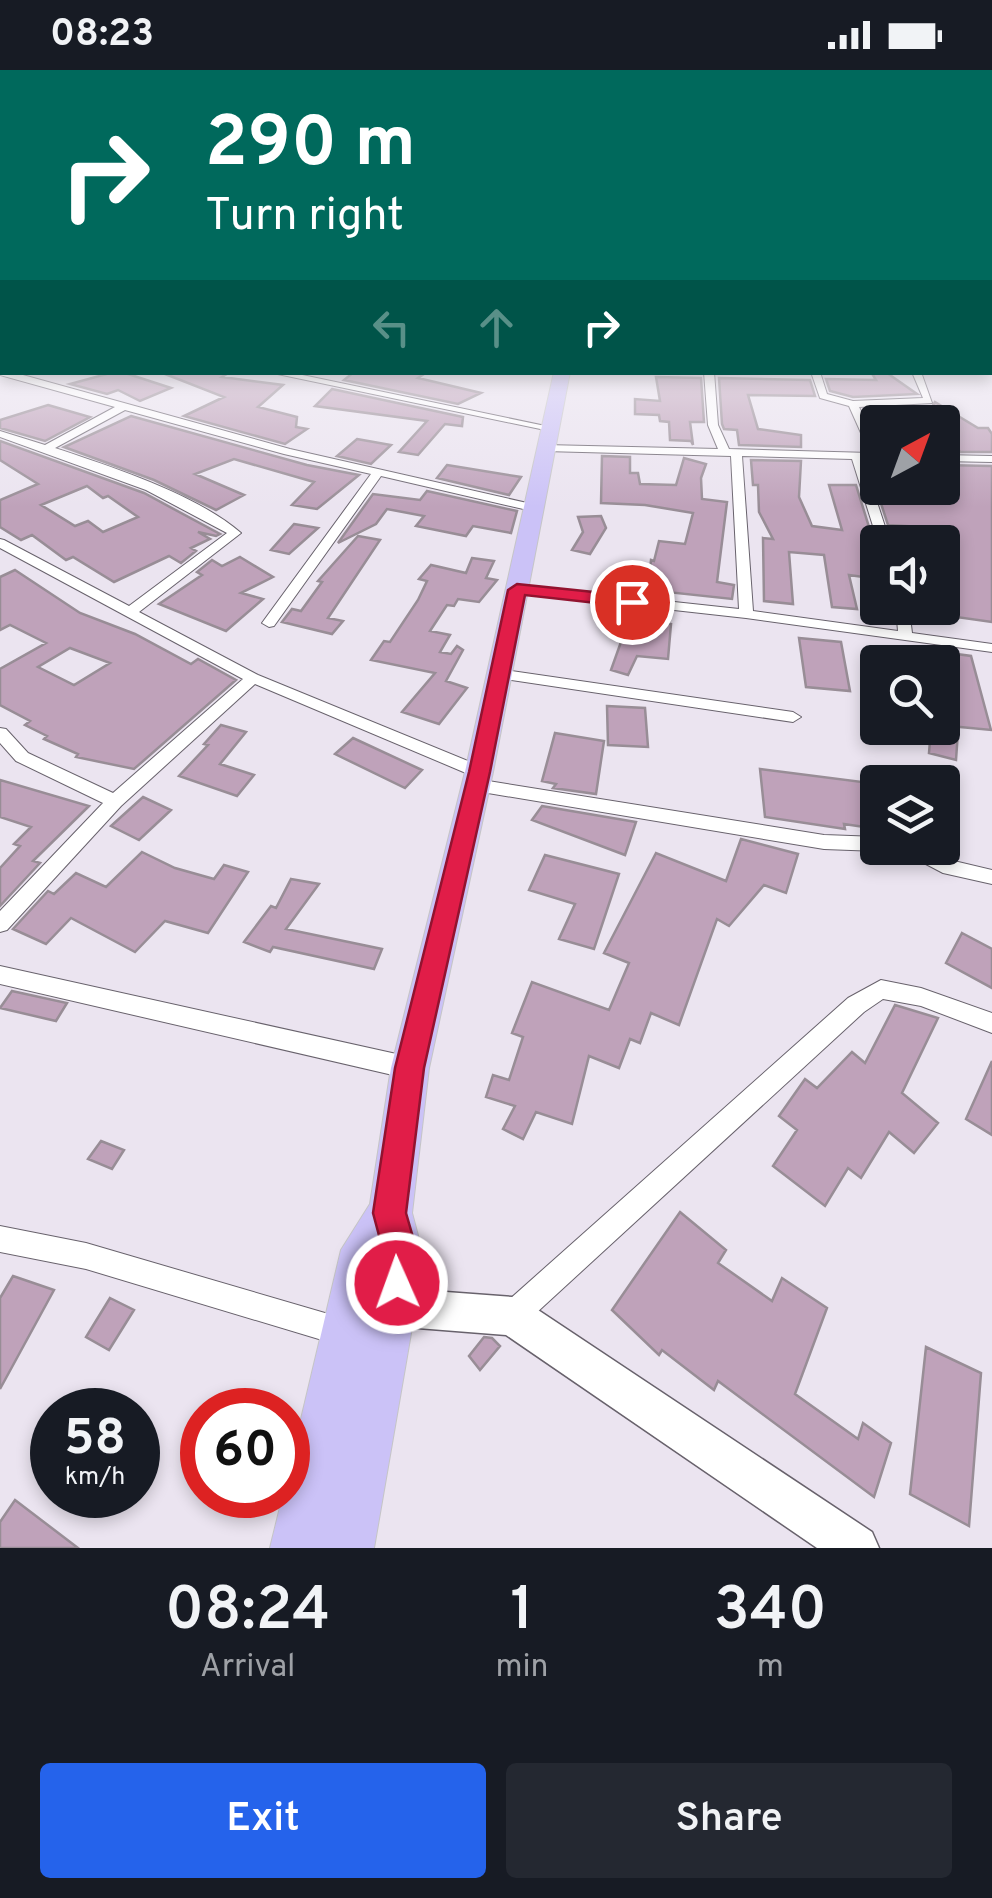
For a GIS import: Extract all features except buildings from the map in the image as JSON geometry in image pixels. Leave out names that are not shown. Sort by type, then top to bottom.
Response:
[{"type":"main road","points":[[347,1548],[402,1258],[390,1213],[410,1068],[478,778],[561,375]]},
{"type":"main road","points":[[297,1548],[364,1250],[390,1213]]},
{"type":"street","points":[[12,375],[378,473],[532,508]]},
{"type":"street","points":[[40,382],[57,375]]},
{"type":"street","points":[[284,375],[547,438],[731,453],[857,456],[879,525]]},
{"type":"street","points":[[709,375],[713,425],[731,453],[746,614]]},
{"type":"street","points":[[816,375],[823,396],[853,404],[929,401],[917,375]]},
{"type":"street","points":[[853,404],[860,419]]},
{"type":"street","points":[[46,449],[124,406]]},
{"type":"street","points":[[0,434],[117,472],[189,503],[235,533],[129,613]]},
{"type":"street","points":[[960,458],[992,459]]},
{"type":"street","points":[[269,623],[378,473]]},
{"type":"street","points":[[0,543],[253,678],[478,778],[824,842],[860,843]]},
{"type":"street","points":[[517,590],[746,614],[992,648]]},
{"type":"street","points":[[904,625],[905,636]]},
{"type":"street","points":[[498,674],[793,717]]},
{"type":"street","points":[[0,924],[114,801],[253,678]]},
{"type":"street","points":[[0,733],[22,756],[114,801]]},
{"type":"street","points":[[944,865],[992,877]]},
{"type":"street","points":[[0,975],[410,1068]]},
{"type":"street","points":[[512,1316],[856,1005],[881,990],[921,997],[992,1024]]},
{"type":"street","points":[[0,1239],[86,1256],[343,1332]]},
{"type":"street","points":[[392,1307],[512,1316],[856,1548]]},
{"type":"route","points":[[397,1283],[402,1258],[390,1213],[410,1068],[480,772],[517,590],[632,602]]}]
